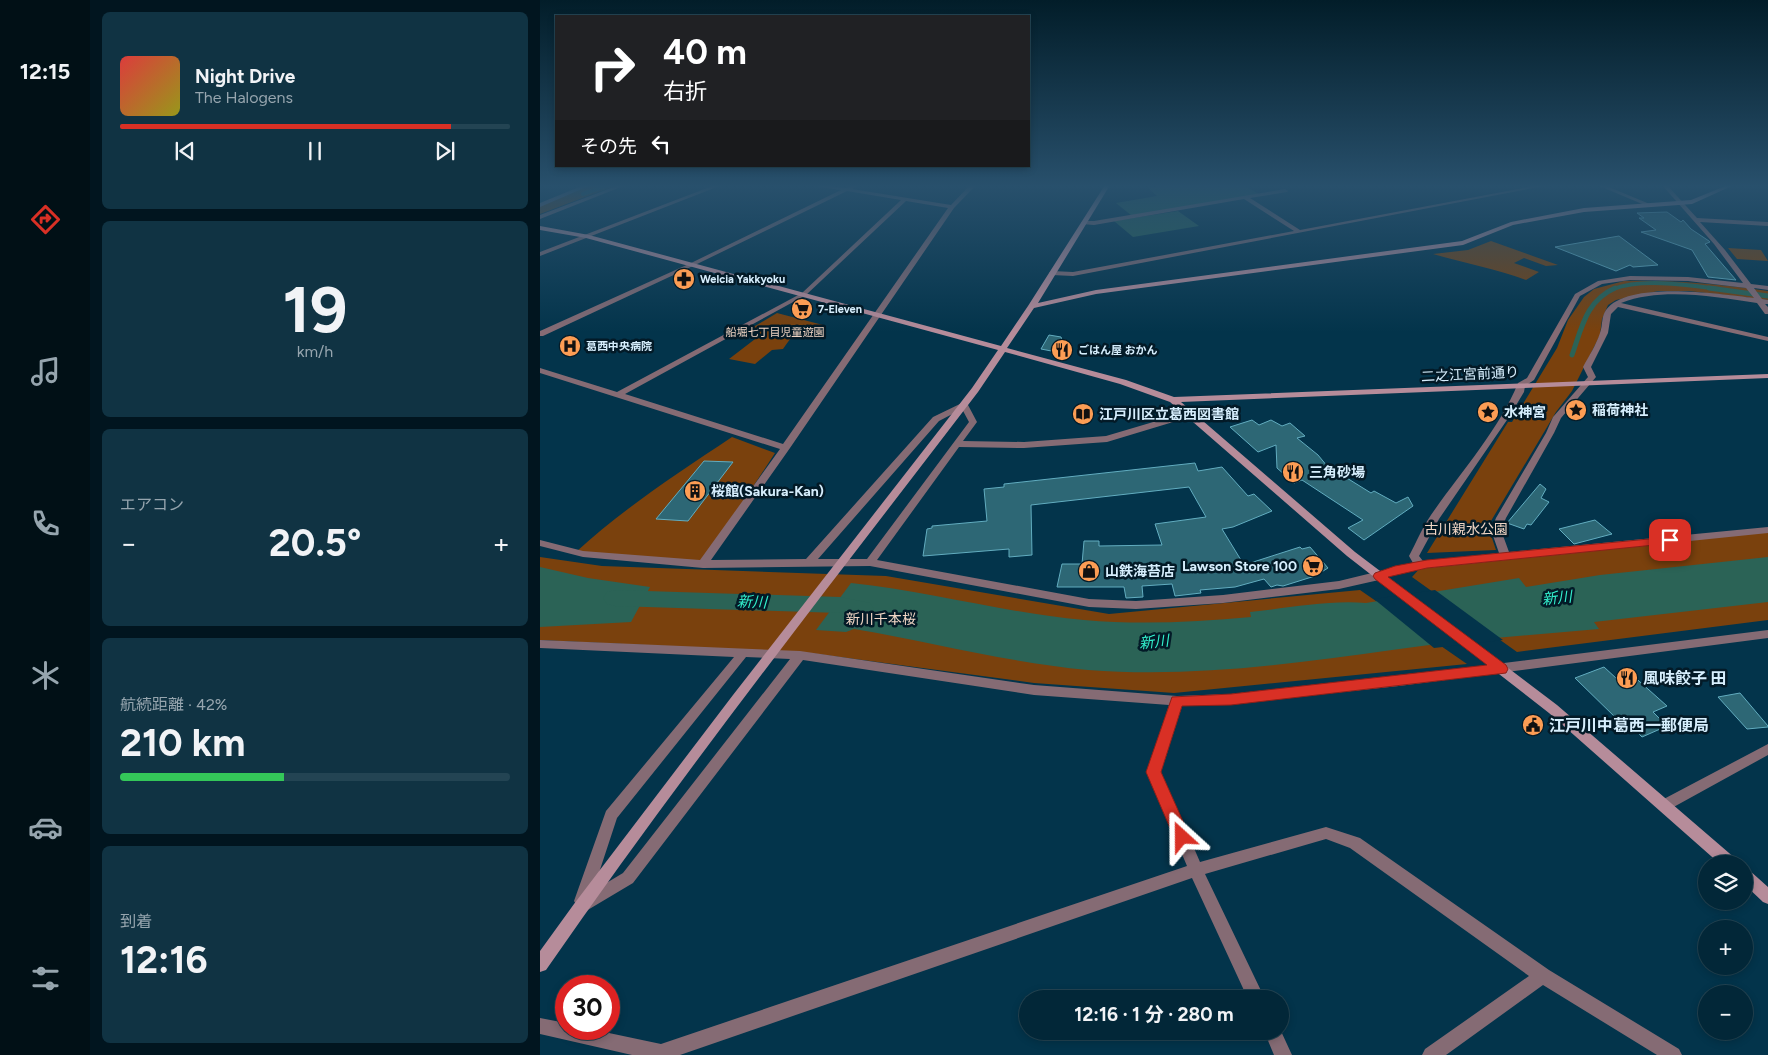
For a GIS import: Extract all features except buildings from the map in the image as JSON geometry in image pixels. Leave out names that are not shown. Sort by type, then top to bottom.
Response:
[{"type":"street","points":[[577,234],[879,314],[1123,382],[1173,400],[1294,506],[1379,576],[1553,709],[1666,805],[1721,855]]},
{"type":"street","points":[[540,254],[592,234]]},
{"type":"street","points":[[540,334],[694,264],[754,234]]},
{"type":"street","points":[[617,395],[804,294],[868,234]]},
{"type":"street","points":[[703,564],[786,448],[933,234]]},
{"type":"street","points":[[540,964],[737,698],[964,405],[1004,349],[1077,234]]},
{"type":"street","points":[[1052,273],[1073,274],[1287,234]]},
{"type":"street","points":[[1032,306],[1096,292],[1464,243],[1485,234]]},
{"type":"street","points":[[1708,234],[1768,312]]},
{"type":"street","points":[[1420,565],[1414,556],[1434,518],[1505,417],[1520,392],[1521,385],[1530,380],[1577,295],[1588,287],[1600,282],[1630,278],[1688,279],[1751,288],[1768,288]]},
{"type":"street","points":[[1506,557],[1496,530],[1501,518],[1550,433],[1551,426],[1568,402],[1592,377],[1587,367],[1605,331],[1609,311],[1615,304],[1635,297],[1661,293],[1686,293],[1758,299],[1768,302]]},
{"type":"street","points":[[1615,304],[1768,339]]},
{"type":"street","points":[[540,370],[786,448]]},
{"type":"street","name":"二之江宮前通り","points":[[1173,400],[1768,376]]},
{"type":"street","points":[[870,562],[973,422],[964,405]]},
{"type":"street","points":[[809,564],[936,419],[964,405]]},
{"type":"street","points":[[958,444],[1024,445],[1107,439],[1190,414]]},
{"type":"street","points":[[540,544],[583,554],[703,564],[870,562],[1090,603],[1136,605],[1242,597],[1339,585],[1420,565],[1768,530]]},
{"type":"street","points":[[540,644],[800,655],[1034,690],[1177,700],[1231,699],[1501,669],[1768,634]]},
{"type":"street","points":[[579,909],[611,815],[744,652]]},
{"type":"street","points":[[579,909],[628,878],[800,655]]},
{"type":"street","points":[[1177,700],[1154,772],[1196,870],[1253,990]]},
{"type":"street","points":[[1666,805],[1768,749]]},
{"type":"street","points":[[540,1026],[661,1054],[1196,870],[1326,833],[1355,843],[1543,976],[1674,1055]]},
{"type":"street","points":[[1753,883],[1768,896]]},
{"type":"street","points":[[1431,1055],[1543,976]]},
{"type":"street","points":[[1276,1040],[1284,1055]]},
{"type":"green space","points":[[1491,241],[1558,265],[1546,266],[1524,258],[1514,263],[1539,272],[1526,280],[1433,254],[1468,250]]},
{"type":"green space","points":[[1728,248],[1761,250],[1768,261],[1737,259]]},
{"type":"green space","name":"古川親水公園","points":[[1624,281],[1714,284],[1768,291],[1768,300],[1689,291],[1658,291],[1616,300],[1608,305],[1602,319],[1600,335],[1572,391],[1556,412],[1488,526],[1496,550],[1427,553],[1508,422],[1512,422],[1557,348],[1568,320],[1584,297],[1594,289]]},
{"type":"green space","name":"船堀七丁目児童遊園","points":[[777,313],[823,325],[818,329],[801,331],[783,349],[772,350],[755,364],[729,359],[759,336],[750,329]]},
{"type":"green space","points":[[732,437],[775,453],[724,531],[701,561],[576,552],[632,506]]},
{"type":"green space","points":[[1768,532],[1768,620],[1517,652],[1412,577],[1421,567]]},
{"type":"green space","name":"新川千本桜","points":[[540,557],[602,566],[886,576],[1109,614],[1360,590],[1467,664],[1174,693],[1034,683],[810,653],[540,640]]},
{"type":"water","points":[[1130,234],[1150,234],[1133,237]]},
{"type":"water","points":[[1768,557],[1768,602],[1594,622],[1599,629],[1444,643],[1279,665],[1203,671],[1126,672],[1058,667],[854,629],[846,632],[816,630],[851,583],[909,591],[1055,617],[1105,622],[1168,622],[1251,617],[1250,612],[1308,605],[1366,603],[1519,578],[1526,587],[1600,575]]},
{"type":"water","points":[[540,567],[588,578],[650,587],[631,622],[540,627]]},
{"type":"pier","points":[[1435,590],[1503,640],[1434,648],[1374,599]]},
{"type":"waterway","points":[[1613,289],[1651,283],[1719,289]]},
{"type":"waterway","points":[[1709,288],[1768,296]]},
{"type":"waterway","points":[[1572,355],[1586,316],[1597,300],[1613,289]]},
{"type":"waterway","name":"新川","points":[[615,598],[840,605],[862,609]]},
{"type":"place","name":"Welcia Yakkyoku","points":[[684,279]]},
{"type":"place","name":"7-Eleven","points":[[802,309]]},
{"type":"place","name":"葛西中央病院","points":[[570,346]]},
{"type":"place","name":"ごはん屋 おかん","points":[[1062,350]]},
{"type":"place","name":"稲荷神社","points":[[1576,410]]},
{"type":"place","name":"水神宮","points":[[1488,412]]},
{"type":"place","name":"江戸川区立葛西図書館","points":[[1083,414]]},
{"type":"place","name":"三角砂場","points":[[1293,472]]},
{"type":"place","name":"桜館(Sakura-Kan)","points":[[695,491]]},
{"type":"place","name":"Lawson Store 100","points":[[1313,566]]},
{"type":"place","name":"山鉄海苔店","points":[[1089,571]]},
{"type":"place","name":"風味餃子 田","points":[[1627,678]]},
{"type":"place","name":"江戸川中葛西一郵便局","points":[[1533,725]]},
{"type":"route","points":[[1182,837],[1154,772],[1166,729],[1177,700],[1231,699],[1501,669],[1379,576],[1395,570],[1427,564],[1670,540]]}]
